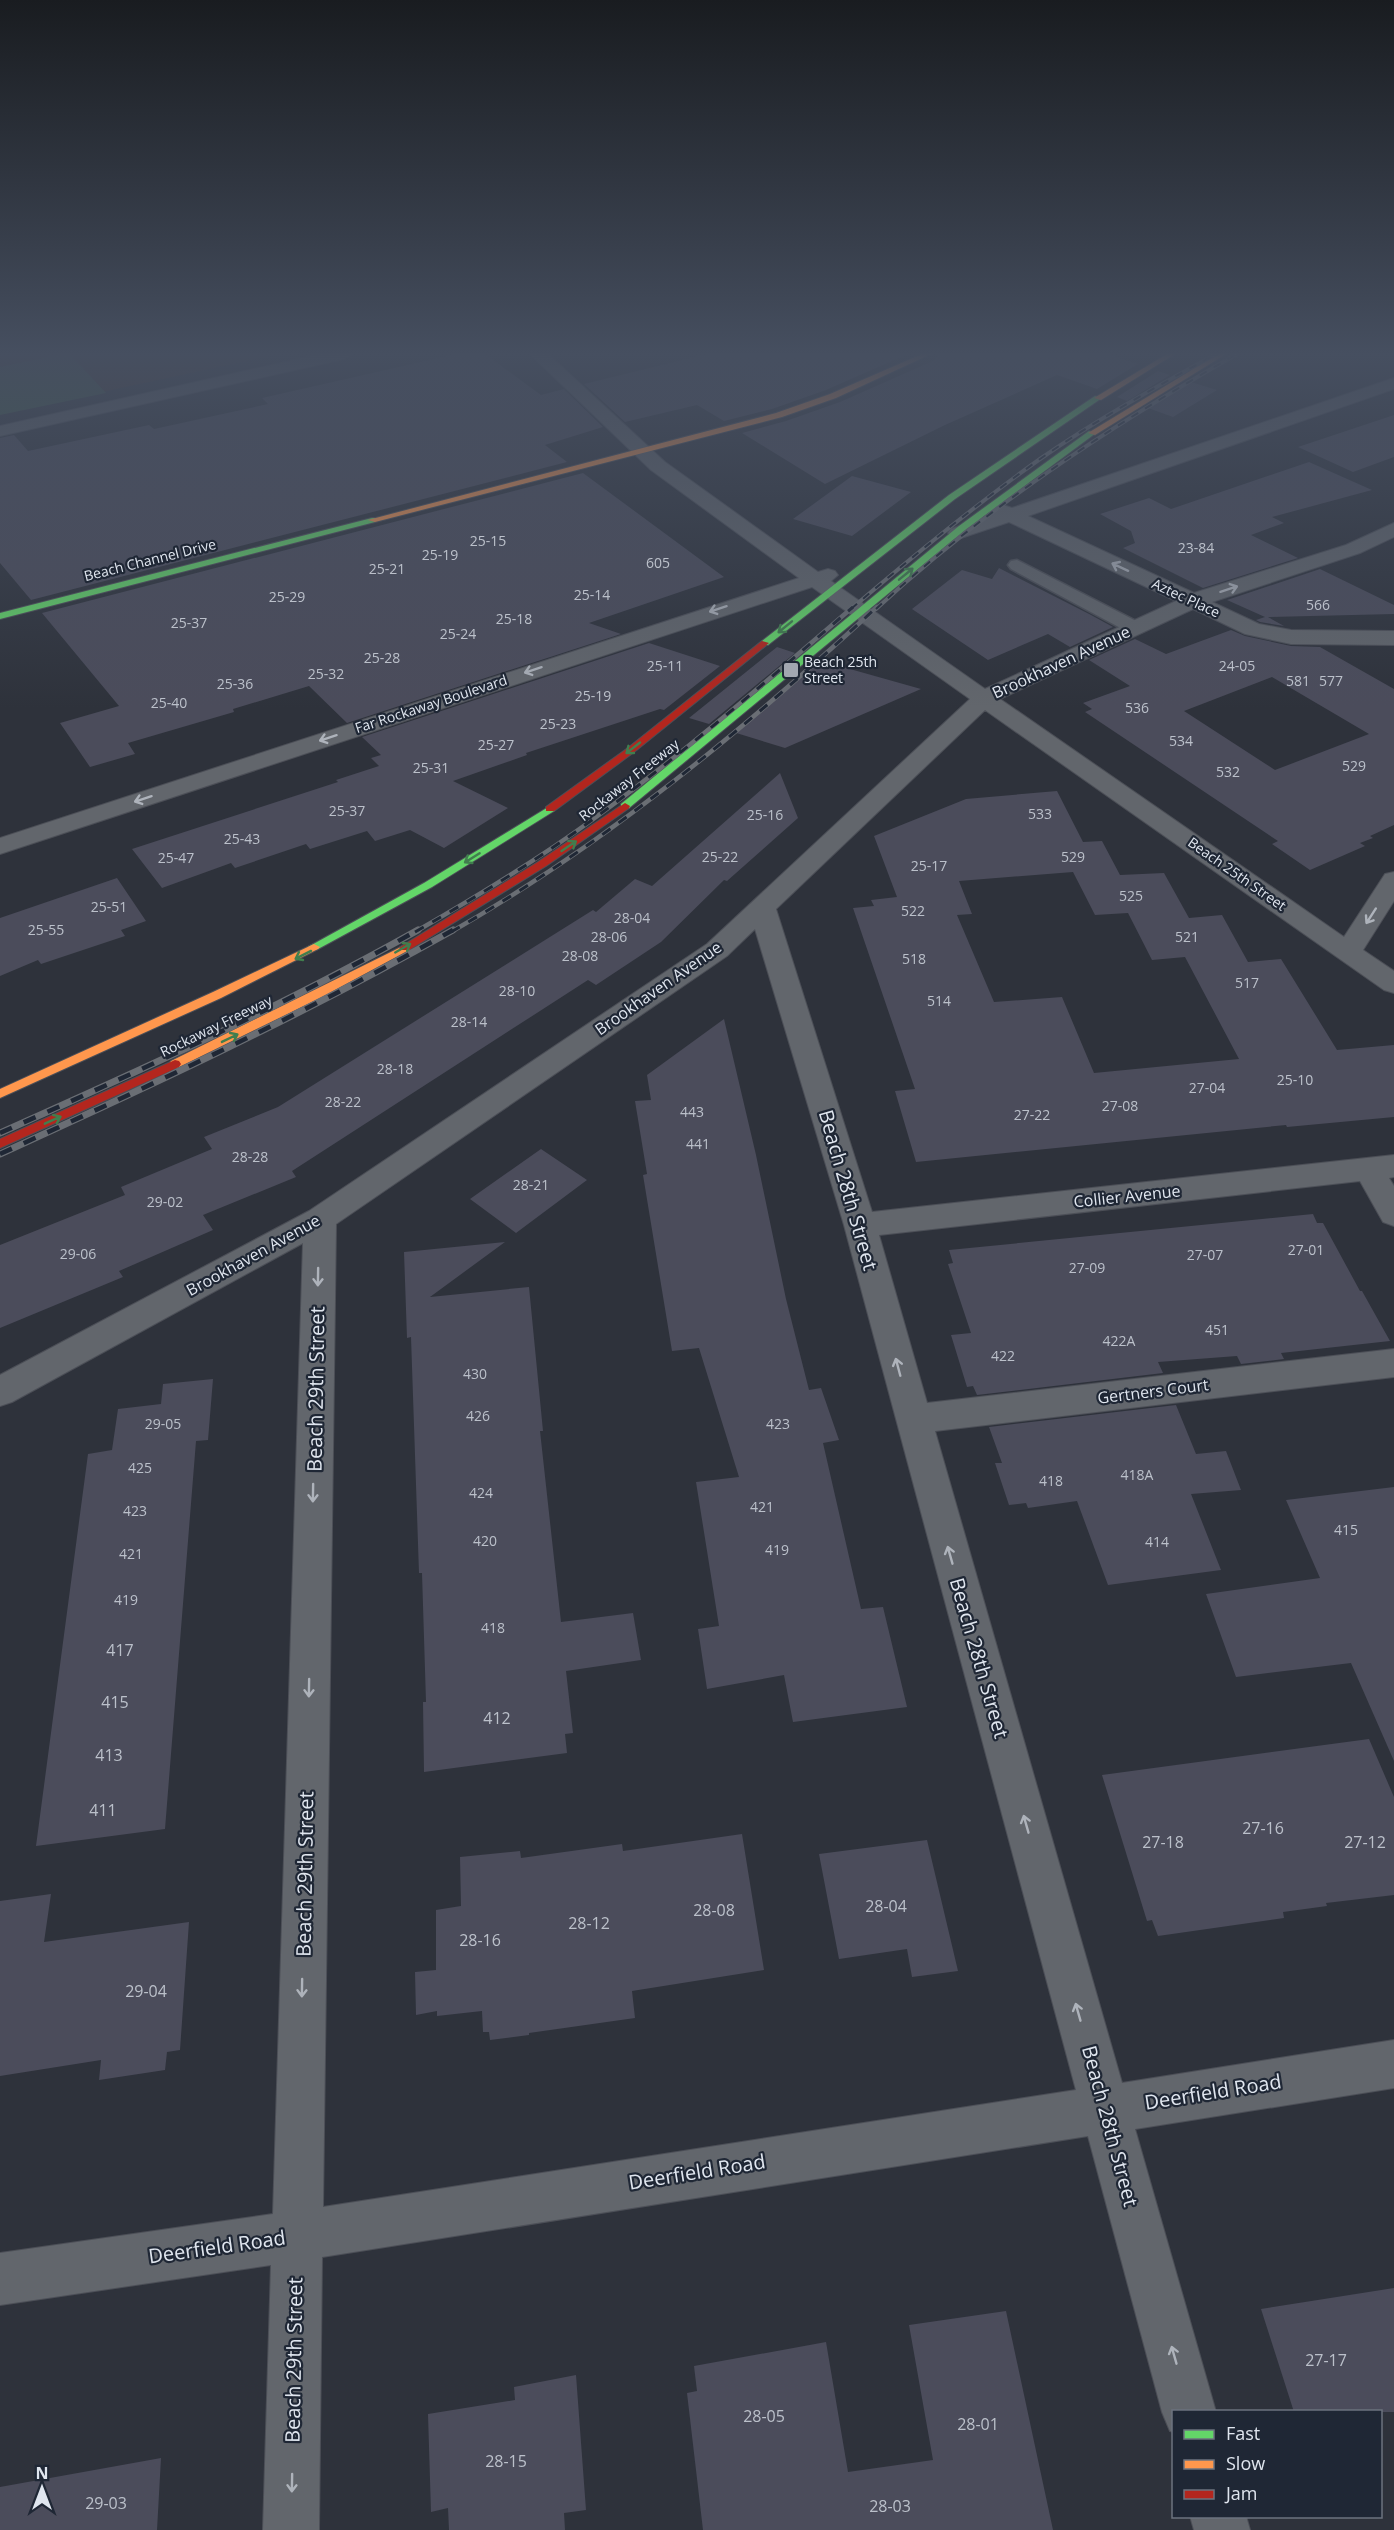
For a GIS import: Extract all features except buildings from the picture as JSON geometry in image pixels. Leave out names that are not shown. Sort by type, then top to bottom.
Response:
[{"type":"street","name":"Beach Channel Drive","points":[[0,616],[556,472]]},
{"type":"street","name":"Beach 25th Street","points":[[666,472],[822,585],[1394,984]]},
{"type":"street","points":[[864,565],[991,472]]},
{"type":"street","name":"Rockaway Freeway","points":[[0,1144],[248,1029],[375,964],[460,915],[571,845],[616,812],[991,505],[1037,472]]},
{"type":"street","points":[[958,533],[1135,472]]},
{"type":"street","name":"Aztec Place","points":[[991,505],[1253,629],[1291,637],[1394,638]]},
{"type":"street","name":"Brookhaven Avenue","points":[[0,1392],[320,1219],[717,950],[984,698],[1192,602],[1353,549],[1394,529]]},
{"type":"street","name":"Far Rockaway Boulevard","points":[[0,845],[822,585],[864,565]]},
{"type":"street","name":"Rockaway Freeway","points":[[0,1094],[281,966],[429,885],[595,778],[822,585]]},
{"type":"street","points":[[1348,952],[1394,880]]},
{"type":"street","name":"Beach 28th Street","points":[[762,907],[860,1225],[1188,2410]]},
{"type":"street","points":[[1382,1168],[1394,1214]]},
{"type":"street","name":"Collier Avenue","points":[[860,1225],[1382,1168]]},
{"type":"street","name":"Beach 29th Street","points":[[291,2530],[320,1219]]},
{"type":"street","name":"Gertners Court","points":[[912,1419],[1394,1363]]},
{"type":"street","name":"Deerfield Road","points":[[0,2279],[296,2236],[1394,2064]]},
{"type":"lane","points":[[1017,565],[1135,628]]},
{"type":"railway","points":[[851,609],[944,532],[1023,472]]},
{"type":"railway","points":[[876,609],[960,537],[1048,472]]},
{"type":"railway","points":[[415,932],[527,864],[626,795],[725,716],[853,607]]},
{"type":"railway","points":[[451,932],[565,861],[673,782],[726,740],[877,607]]},
{"type":"railway","points":[[0,1133],[264,1011],[418,930]]},
{"type":"railway","points":[[0,1154],[229,1047],[398,961],[453,930]]},
{"type":"traffic: fast","points":[[765,643],[952,497],[989,472]]},
{"type":"traffic: fast","points":[[625,806],[962,528],[1039,472]]},
{"type":"traffic: fast","points":[[0,616],[372,520]]},
{"type":"traffic: fast","points":[[314,947],[428,885],[550,809]]},
{"type":"traffic: slow","points":[[372,520],[558,472]]},
{"type":"traffic: slow","points":[[0,1094],[217,995],[314,947]]},
{"type":"traffic: slow","points":[[175,1064],[316,995],[405,948]]},
{"type":"traffic: jam","points":[[550,809],[631,750],[765,643]]},
{"type":"traffic: jam","points":[[405,948],[542,864],[625,806]]},
{"type":"traffic: jam","points":[[0,1144],[175,1064]]},
{"type":"place","name":"Beach 25th Street","points":[[791,670]]}]
